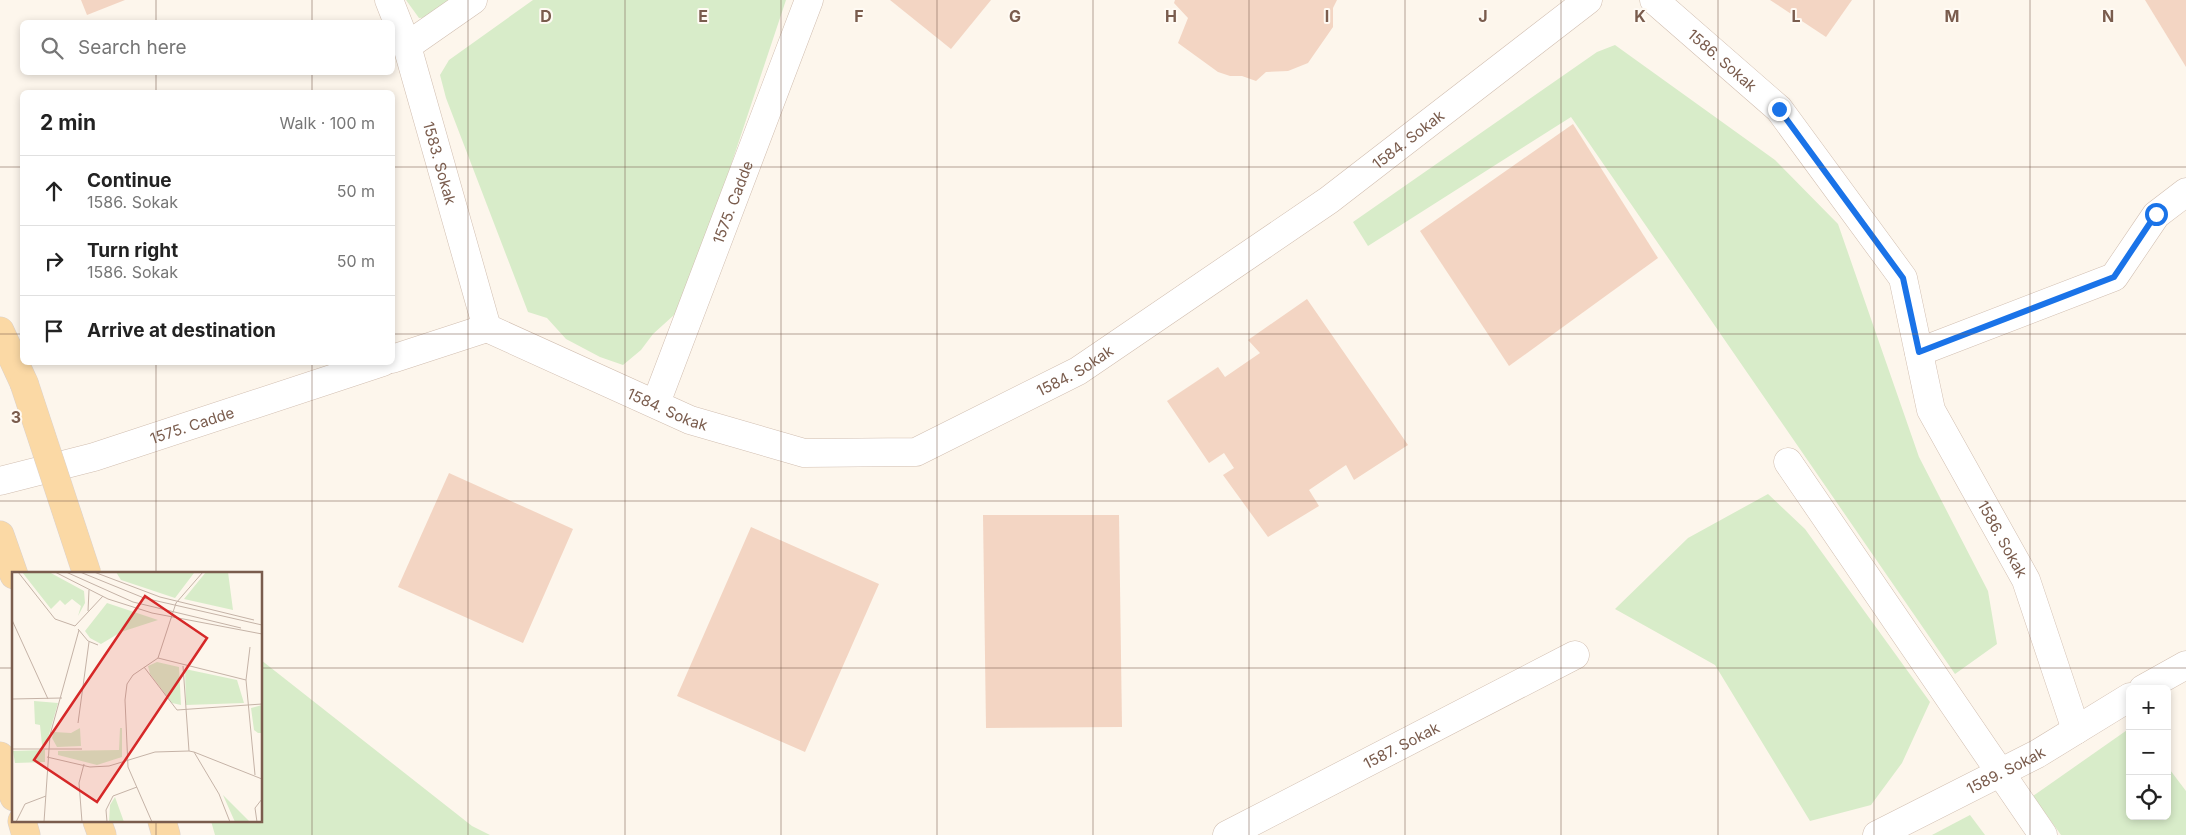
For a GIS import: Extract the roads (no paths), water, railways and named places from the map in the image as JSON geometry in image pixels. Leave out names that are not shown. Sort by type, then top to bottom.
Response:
[{"type":"main road","points":[[0,331],[24,383],[86,572]]},
{"type":"main road","points":[[0,534],[13,572]]},
{"type":"main road","points":[[0,756],[12,791]]},
{"type":"main road","points":[[22,822],[26,835]]},
{"type":"main road","points":[[97,822],[102,835]]},
{"type":"main road","points":[[162,822],[166,835]]},
{"type":"street","name":"1583. Sokak","points":[[389,0],[408,46],[487,328]]},
{"type":"street","points":[[408,46],[473,0]]},
{"type":"street","name":"1575. Cadde","points":[[656,403],[809,0]]},
{"type":"street","name":"1584. Sokak","points":[[487,328],[690,420],[804,453],[916,452],[1078,371],[1329,200],[1588,0]]},
{"type":"street","name":"1586. Sokak","points":[[1654,0],[1779,109],[1903,278],[1931,410],[2026,580],[2076,730]]},
{"type":"street","points":[[1919,352],[2114,277],[2156,214],[2186,192]]},
{"type":"street","points":[[395,358],[487,328]]},
{"type":"street","name":"1575. Cadde","points":[[0,481],[94,457],[373,365]]},
{"type":"street","points":[[1788,462],[2043,835]]},
{"type":"street","name":"1587. Sokak","points":[[1227,835],[1575,655]]},
{"type":"street","points":[[2150,685],[2186,665]]},
{"type":"street","name":"1589. Sokak","points":[[1877,835],[2037,754],[2126,699]]}]
